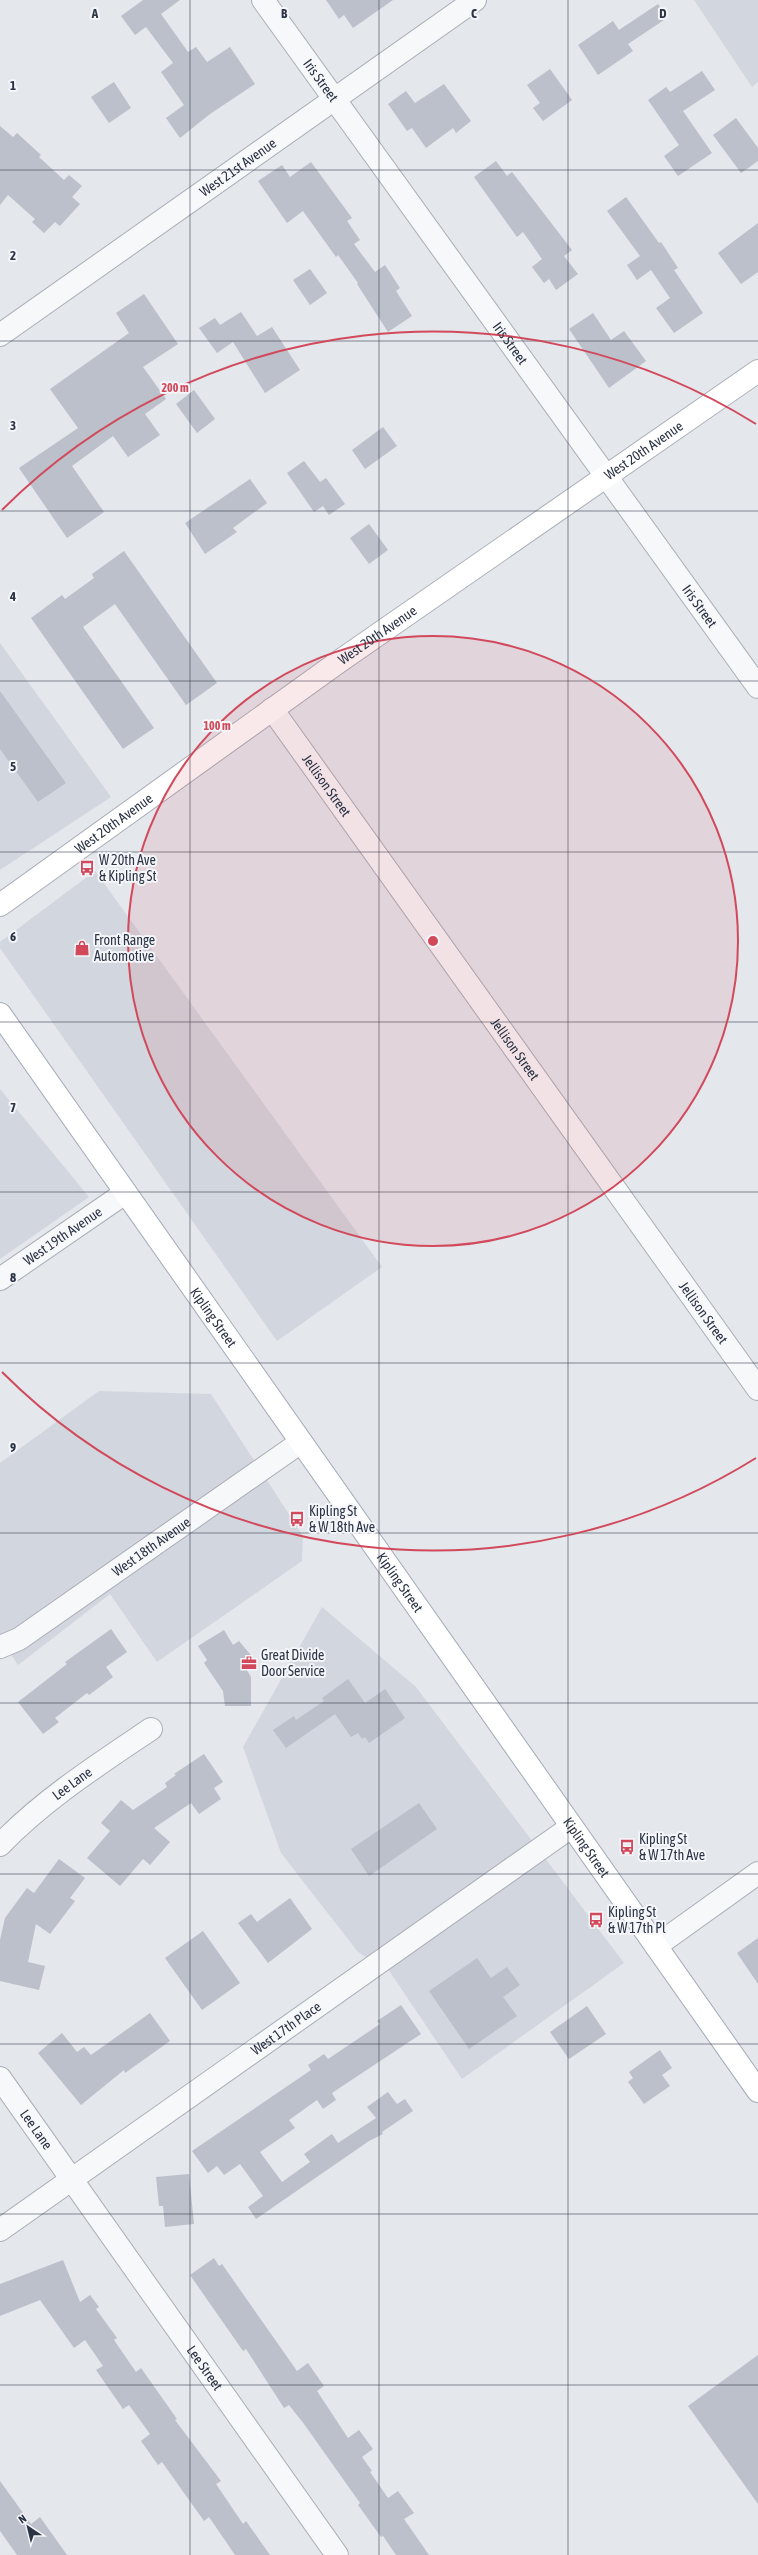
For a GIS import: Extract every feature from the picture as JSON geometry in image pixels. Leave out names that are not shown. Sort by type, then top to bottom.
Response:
[{"type":"main road","name":"West 20th Avenue","points":[[0,905],[272,709],[758,371]]},
{"type":"main road","name":"Kipling Street","points":[[0,1014],[758,2091]]},
{"type":"street","name":"Iris Street","points":[[263,0],[758,687]]},
{"type":"street","name":"West 21st Avenue","points":[[0,335],[475,0]]},
{"type":"street","name":"Jellison Street","points":[[272,709],[758,1389]]},
{"type":"street","name":"West 19th Avenue","points":[[0,1280],[125,1193]]},
{"type":"street","name":"West 18th Avenue","points":[[0,1647],[19,1639],[301,1442]]},
{"type":"street","name":"Lee Lane","points":[[0,1845],[18,1826],[40,1809],[151,1729]]},
{"type":"street","name":"West 17th Place","points":[[0,2230],[73,2180],[571,1827]]},
{"type":"street","points":[[656,1946],[758,1873]]},
{"type":"street","name":"Lee Lane","points":[[0,2078],[73,2180]]},
{"type":"street","name":"Lee Street","points":[[73,2180],[337,2555]]},
{"type":"shaded area","points":[[694,0],[758,0],[758,82],[752,87]]},
{"type":"shaded area","points":[[0,643],[111,797],[0,870]]},
{"type":"shaded area","points":[[95,871],[382,1267],[277,1341],[0,948],[0,942]]},
{"type":"shaded area","points":[[0,1089],[89,1197],[0,1259]]},
{"type":"shaded area","points":[[99,1391],[211,1394],[303,1536],[302,1561],[157,1662],[110,1594],[18,1665],[0,1638],[0,1463]]},
{"type":"shaded area","points":[[322,1607],[416,1687],[624,1963],[462,2079],[390,1972],[358,1952],[281,1853],[243,1747]]},
{"type":"building","points":[[143,0],[180,0],[161,14],[188,52],[196,47],[207,62],[230,47],[255,84],[210,114],[180,138],[166,118],[184,105],[161,72],[173,63],[146,27],[135,35],[121,16]]},
{"type":"building","points":[[326,0],[393,0],[353,28],[344,15],[339,19]]},
{"type":"building","points":[[658,4],[667,18],[628,44],[633,51],[598,75],[578,45],[613,21],[619,30]]},
{"type":"building","points":[[550,69],[572,100],[543,121],[533,108],[540,103],[527,85]]},
{"type":"building","points":[[702,71],[715,90],[683,111],[712,153],[678,176],[664,156],[679,145],[648,100],[666,87],[670,92]]},
{"type":"building","points":[[114,82],[131,108],[109,123],[91,97]]},
{"type":"building","points":[[444,84],[471,121],[456,133],[453,128],[426,148],[412,128],[407,131],[388,104],[406,91],[415,103]]},
{"type":"building","points":[[736,118],[758,148],[758,161],[741,173],[713,135]]},
{"type":"building","points":[[0,126],[13,137],[17,133],[41,155],[39,157],[64,180],[69,175],[82,186],[72,197],[80,204],[60,226],[55,222],[44,233],[32,222],[35,219],[8,195],[0,205]]},
{"type":"building","points":[[496,161],[507,176],[512,172],[572,250],[564,256],[578,274],[556,290],[549,279],[544,283],[532,267],[542,259],[523,232],[517,237],[474,177]]},
{"type":"building","points":[[311,162],[352,218],[347,221],[360,240],[354,244],[375,272],[385,265],[400,288],[396,291],[412,316],[388,332],[357,284],[358,283],[338,255],[336,257],[303,211],[287,223],[258,181],[282,165],[290,177]]},
{"type":"building","points":[[626,197],[659,243],[661,242],[678,268],[674,270],[703,313],[674,333],[656,308],[670,298],[651,270],[637,280],[627,265],[640,256],[607,211]]},
{"type":"building","points":[[758,223],[758,272],[741,284],[718,253]]},
{"type":"building","points":[[310,269],[327,293],[310,305],[293,280]]},
{"type":"building","points":[[144,294],[178,344],[143,367],[166,399],[145,414],[160,435],[128,457],[113,436],[72,466],[104,512],[67,538],[19,468],[78,428],[50,389],[129,333],[116,313]]},
{"type":"building","points":[[241,312],[257,336],[272,327],[300,370],[265,393],[233,342],[217,353],[199,328],[215,318],[220,325]]},
{"type":"building","points":[[593,313],[611,340],[624,331],[646,361],[609,388],[569,329]]},
{"type":"building","points":[[194,390],[215,419],[197,433],[176,404]]},
{"type":"building","points":[[383,427],[397,446],[365,469],[352,450]]},
{"type":"building","points":[[304,461],[320,482],[326,478],[345,504],[329,515],[323,506],[314,512],[287,473]]},
{"type":"building","points":[[250,479],[267,503],[233,528],[237,532],[205,554],[185,523]]},
{"type":"building","points":[[369,524],[388,550],[369,564],[350,538]]},
{"type":"building","points":[[124,551],[217,683],[186,705],[115,604],[83,627],[154,728],[123,749],[31,618],[62,595],[65,599],[94,578],[92,574]]},
{"type":"building","points":[[0,691],[66,783],[38,802],[0,749]]},
{"type":"building","points":[[111,1629],[127,1652],[106,1667],[113,1677],[89,1695],[87,1693],[55,1718],[59,1722],[43,1734],[18,1702],[67,1664],[65,1662]]},
{"type":"building","points":[[224,1630],[233,1645],[239,1641],[255,1660],[245,1667],[251,1677],[251,1706],[225,1706],[223,1691],[204,1663],[207,1660],[198,1646]]},
{"type":"building","points":[[348,1679],[365,1703],[385,1689],[405,1718],[369,1743],[365,1737],[362,1739],[358,1733],[351,1737],[335,1714],[286,1748],[273,1730],[294,1716],[296,1720],[324,1701],[322,1698]]},
{"type":"building","points":[[204,1754],[223,1782],[214,1788],[221,1799],[199,1814],[191,1803],[154,1828],[170,1842],[150,1865],[143,1859],[120,1886],[87,1858],[110,1831],[101,1823],[121,1800],[133,1810],[167,1787],[165,1783],[176,1775],[174,1774]]},
{"type":"building","points":[[419,1803],[437,1829],[369,1876],[351,1849]]},
{"type":"building","points":[[59,1859],[85,1878],[70,1898],[75,1901],[50,1934],[36,1924],[28,1962],[45,1966],[39,1990],[0,1981],[0,1940],[5,1918],[27,1888],[34,1893]]},
{"type":"building","points":[[290,1898],[312,1929],[268,1963],[238,1923],[251,1914],[257,1922]]},
{"type":"building","points":[[203,1931],[240,1983],[202,2010],[165,1958]]},
{"type":"building","points":[[758,1938],[758,1984],[737,1953]]},
{"type":"building","points":[[477,1958],[491,1978],[507,1967],[520,1985],[503,1997],[517,2016],[469,2049],[429,1991]]},
{"type":"building","points":[[401,2005],[421,2034],[332,2093],[336,2100],[323,2109],[317,2100],[289,2120],[295,2128],[260,2152],[282,2182],[310,2162],[304,2154],[332,2134],[338,2143],[376,2118],[367,2107],[388,2092],[397,2104],[405,2099],[413,2111],[382,2132],[383,2134],[369,2141],[256,2219],[248,2207],[263,2196],[240,2164],[224,2175],[217,2166],[208,2173],[192,2151],[311,2070],[308,2065],[324,2054],[328,2059],[380,2024],[377,2021]]},
{"type":"building","points":[[587,2006],[606,2034],[569,2059],[550,2032]]},
{"type":"building","points":[[150,2013],[170,2041],[125,2073],[124,2070],[81,2105],[38,2053],[62,2033],[77,2052],[84,2047],[91,2055]]},
{"type":"building","points":[[660,2050],[672,2068],[662,2075],[670,2086],[644,2104],[628,2082],[633,2078],[629,2072]]},
{"type":"building","points":[[189,2174],[194,2224],[165,2227],[163,2206],[159,2206],[156,2177]]},
{"type":"building","points":[[214,2258],[219,2266],[222,2264],[297,2371],[308,2363],[324,2386],[317,2391],[348,2438],[359,2430],[373,2449],[362,2457],[372,2471],[370,2472],[388,2498],[398,2491],[414,2513],[404,2519],[429,2555],[396,2555],[358,2505],[360,2503],[304,2424],[289,2405],[284,2408],[246,2349],[243,2351],[190,2275]]},
{"type":"building","points":[[63,2260],[80,2302],[90,2295],[99,2307],[96,2309],[117,2338],[114,2340],[136,2372],[141,2368],[177,2419],[175,2420],[221,2481],[216,2484],[243,2524],[246,2521],[270,2555],[235,2555],[209,2517],[204,2521],[162,2462],[158,2465],[141,2441],[150,2434],[129,2405],[123,2409],[96,2370],[103,2366],[85,2340],[74,2348],[40,2300],[0,2316],[0,2284]]},
{"type":"building","points":[[758,2355],[758,2504],[688,2406]]},
{"type":"building","points":[[0,2481],[31,2524],[40,2517],[67,2555],[17,2555],[0,2531]]},
{"type":"place","name":"W 20th Ave & Kipling St","points":[[87,868]]},
{"type":"place","name":"Front Range Automotive","points":[[82,948]]},
{"type":"place","name":"Kipling St & W 18th Ave","points":[[297,1519]]},
{"type":"place","name":"Great Divide Door Service","points":[[249,1663]]},
{"type":"place","name":"Kipling St & W 17th Ave","points":[[627,1847]]},
{"type":"place","name":"Kipling St & W 17th Pl","points":[[596,1920]]}]
